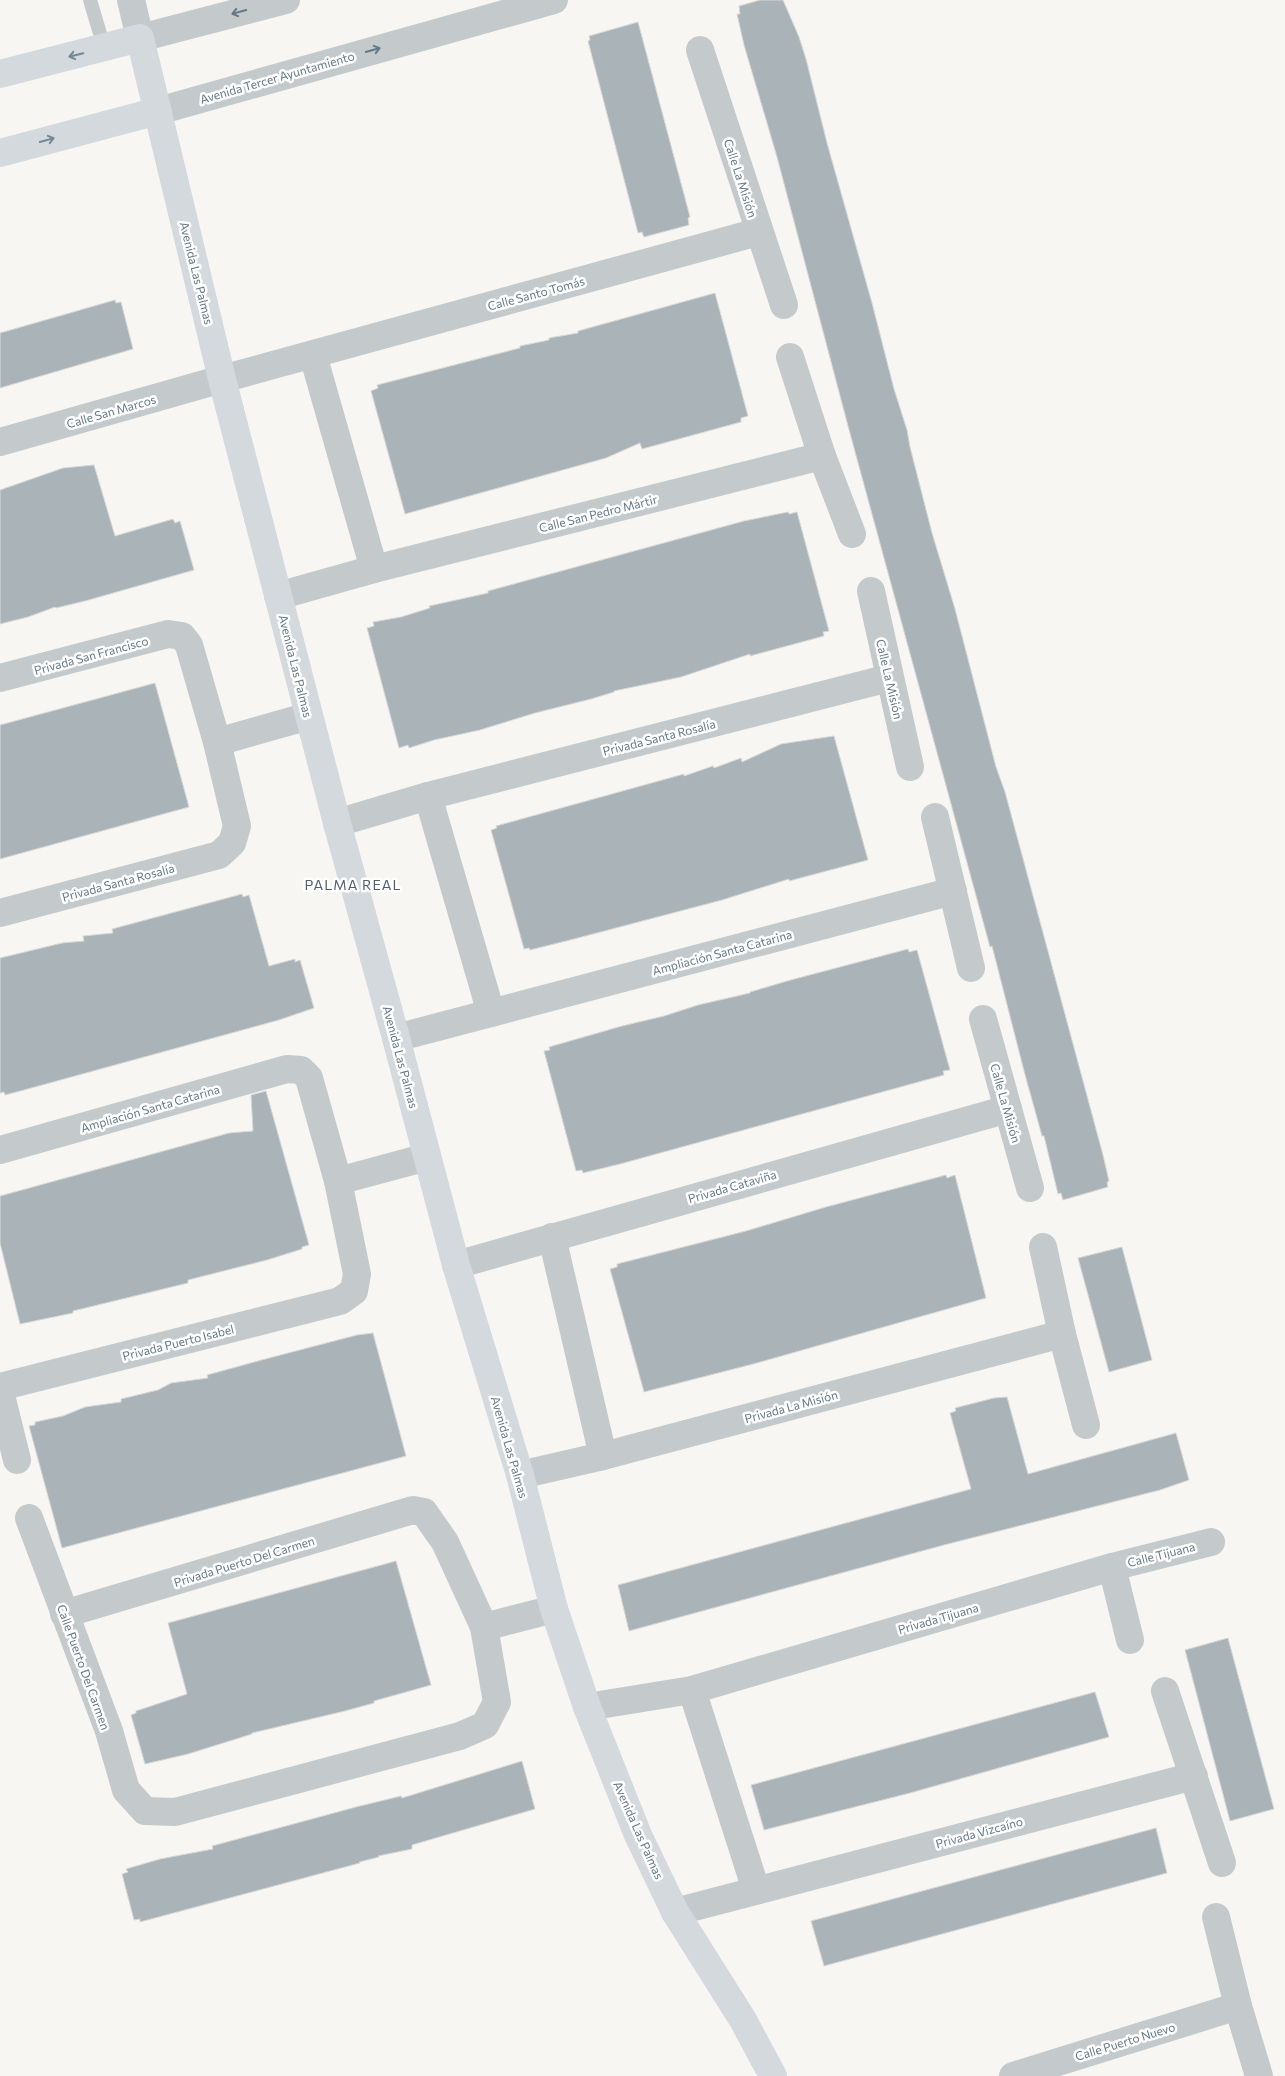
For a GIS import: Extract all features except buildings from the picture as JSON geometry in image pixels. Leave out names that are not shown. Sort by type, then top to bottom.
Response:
[{"type":"main road","points":[[0,74],[140,38]]},
{"type":"main road","name":"Avenida Las Palmas","points":[[140,38],[222,379],[336,823],[396,1038],[456,1265],[520,1475],[554,1609],[587,1707],[638,1835],[675,1912],[743,2020],[773,2076]]},
{"type":"main road","name":"Avenida Tercer Ayuntamiento","points":[[0,153],[158,111]]},
{"type":"street","name":"Avenida Las Palmas","points":[[131,0],[140,38]]},
{"type":"street","points":[[140,38],[286,0]]},
{"type":"street","name":"Avenida Tercer Ayuntamiento","points":[[158,111],[554,0]]},
{"type":"street","name":"Calle La Misión","points":[[700,50],[758,232],[784,305]]},
{"type":"street","name":"Calle Santo Tomás","points":[[222,379],[758,232]]},
{"type":"street","points":[[313,355],[374,569]]},
{"type":"street","points":[[790,357],[822,456],[852,534]]},
{"type":"street","name":"Calle San Marcos","points":[[0,442],[222,379]]},
{"type":"street","name":"Calle San Pedro Mártir","points":[[278,596],[374,569],[822,456]]},
{"type":"street","name":"Calle La Misión","points":[[871,591],[910,767]]},
{"type":"street","name":"Privada San Francisco","points":[[0,678],[168,634],[182,636],[188,646],[217,742]]},
{"type":"street","name":"Privada Santa Rosalía","points":[[336,823],[428,796],[889,678]]},
{"type":"street","points":[[217,742],[309,716]]},
{"type":"street","name":"Privada Santa Rosalía","points":[[0,914],[219,855],[232,843],[237,826],[217,742]]},
{"type":"street","points":[[428,796],[491,1013]]},
{"type":"street","points":[[935,817],[971,968]]},
{"type":"street","name":"Ampliación Santa Catarina","points":[[396,1038],[953,891]]},
{"type":"street","name":"Calle La Misión","points":[[983,1019],[1030,1188]]},
{"type":"street","name":"Ampliación Santa Catarina","points":[[0,1150],[287,1069],[301,1070],[309,1078],[338,1181]]},
{"type":"street","name":"Privada Cataviña","points":[[456,1265],[1008,1109]]},
{"type":"street","points":[[338,1181],[427,1157]]},
{"type":"street","name":"Privada Puerto Isabel","points":[[0,1387],[340,1301],[354,1290],[357,1274],[338,1181]]},
{"type":"street","points":[[552,1237],[603,1456]]},
{"type":"street","points":[[1043,1247],[1062,1334],[1086,1425]]},
{"type":"street","name":"Privada La Misión","points":[[520,1475],[603,1456],[1062,1334]]},
{"type":"street","points":[[0,1391],[18,1460]]},
{"type":"street","name":"Privada Puerto Del Carmen","points":[[64,1614],[413,1510],[424,1512],[445,1542],[484,1627]]},
{"type":"street","name":"Calle Puerto Del Carmen","points":[[29,1518],[109,1731],[126,1790],[145,1811],[175,1812],[460,1736],[485,1724],[497,1702],[484,1627]]},
{"type":"street","name":"Calle Tijuana","points":[[1112,1567],[1211,1542]]},
{"type":"street","points":[[1112,1567],[1130,1640]]},
{"type":"street","name":"Privada Tijuana","points":[[587,1707],[692,1690],[1112,1567]]},
{"type":"street","points":[[484,1627],[554,1609]]},
{"type":"street","points":[[692,1690],[756,1890]]},
{"type":"street","points":[[1165,1691],[1222,1863]]},
{"type":"street","name":"Privada Vizcaíno","points":[[675,1912],[1194,1776]]},
{"type":"street","points":[[1216,1917],[1238,2006],[1259,2076]]},
{"type":"street","name":"Calle Puerto Nuevo","points":[[1013,2076],[1238,2006]]},
{"type":"lane","points":[[90,0],[104,48]]},
{"type":"district","name":"PALMA REAL","points":[[353,884]]}]
